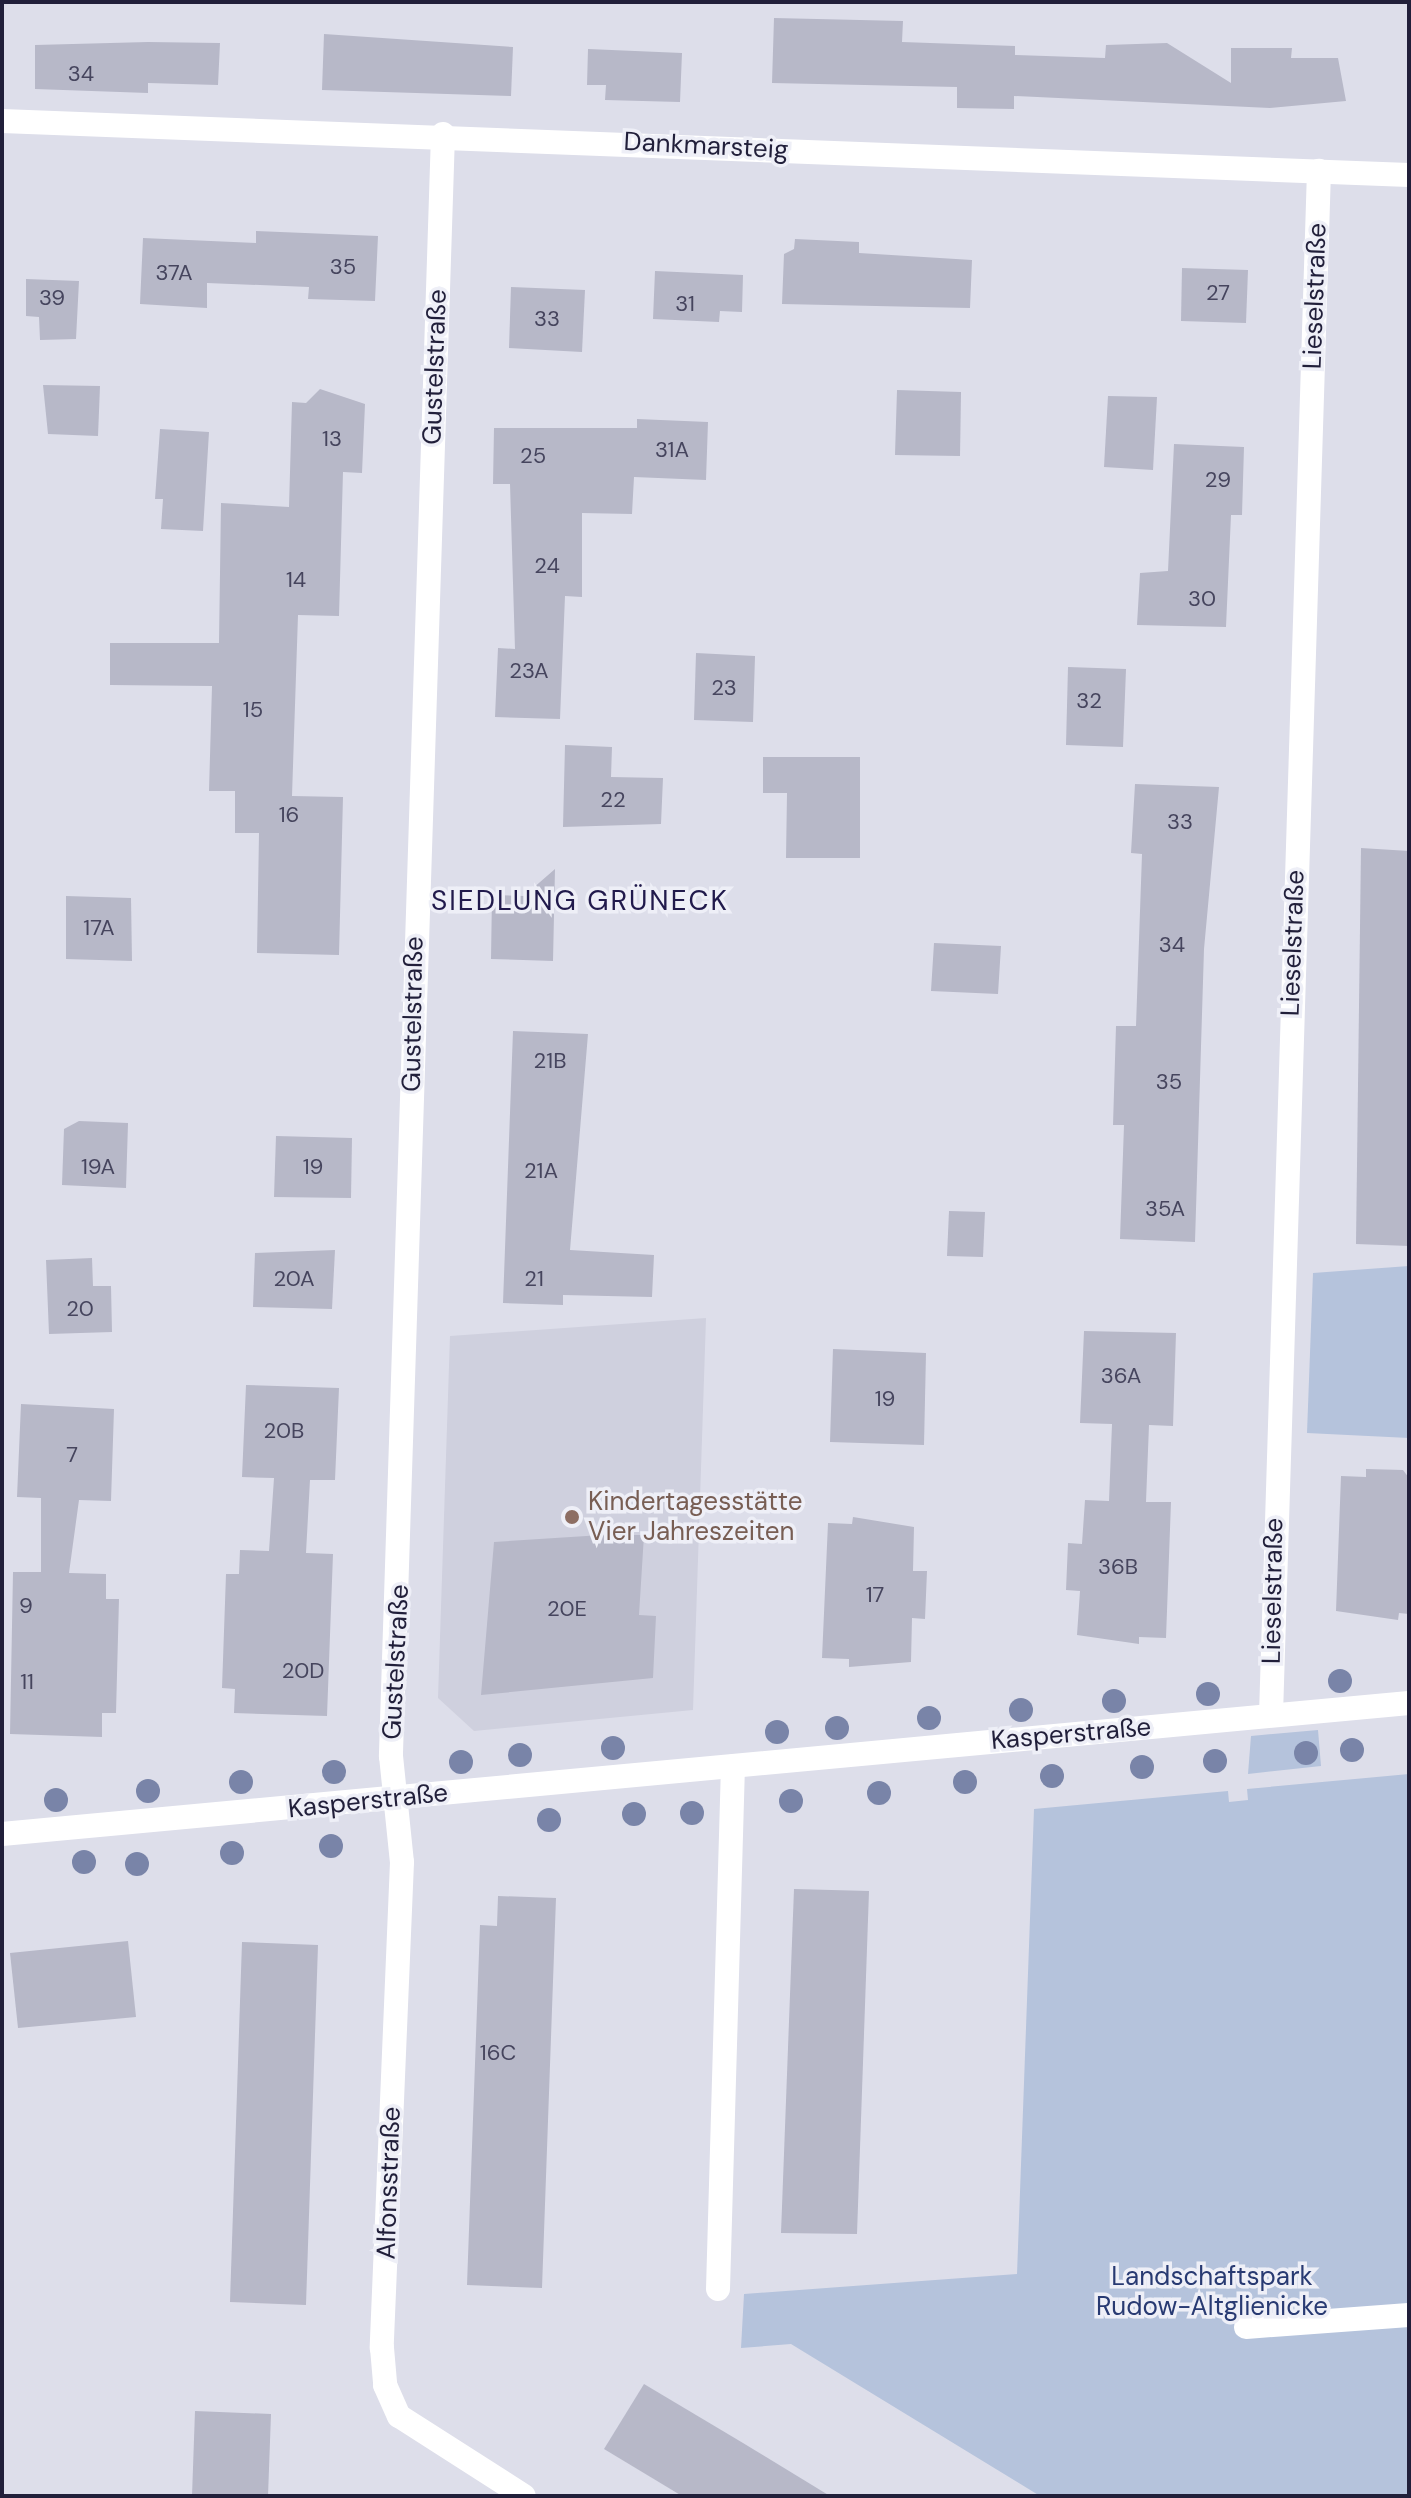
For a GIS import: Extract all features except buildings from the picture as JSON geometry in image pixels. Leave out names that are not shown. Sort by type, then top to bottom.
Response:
[{"type":"street","name":"Dankmarsteig","points":[[2,121],[443,134],[1409,175]]},
{"type":"street","name":"Gustelstraße","points":[[396,1798],[391,1756],[413,987],[443,134]]},
{"type":"street","name":"Lieselstraße","points":[[1271,1715],[1319,171]]},
{"type":"street","name":"Kasperstraße","points":[[2,1834],[1409,1703]]},
{"type":"street","points":[[718,2289],[733,1766]]},
{"type":"street","name":"Alfonsstraße","points":[[396,1798],[402,1862],[385,2385],[399,2416],[524,2496]]},
{"type":"street","points":[[1246,2327],[1409,2315]]},
{"type":"shaded area","name":"Kindertagesstätte Vier Jahreszeiten","points":[[706,1318],[693,1710],[474,1731],[438,1698],[450,1336]]},
{"type":"green space","points":[[1409,1266],[1409,1438],[1307,1433],[1313,1273]]},
{"type":"green space","points":[[1318,1730],[1321,1766],[1248,1774],[1251,1736]]},
{"type":"green space","name":"Landschaftspark Rudow-Altglienicke","points":[[1409,1774],[1409,2496],[1040,2496],[791,2344],[741,2348],[744,2294],[1017,2274],[1034,1809],[1228,1791],[1229,1802],[1248,1800],[1247,1789]]},
{"type":"place","name":"Kindertagesstätte Vier Jahreszeiten","points":[[572,1517]]},
{"type":"district","name":"SIEDLUNG GRÜNECK","points":[[580,901]]}]
